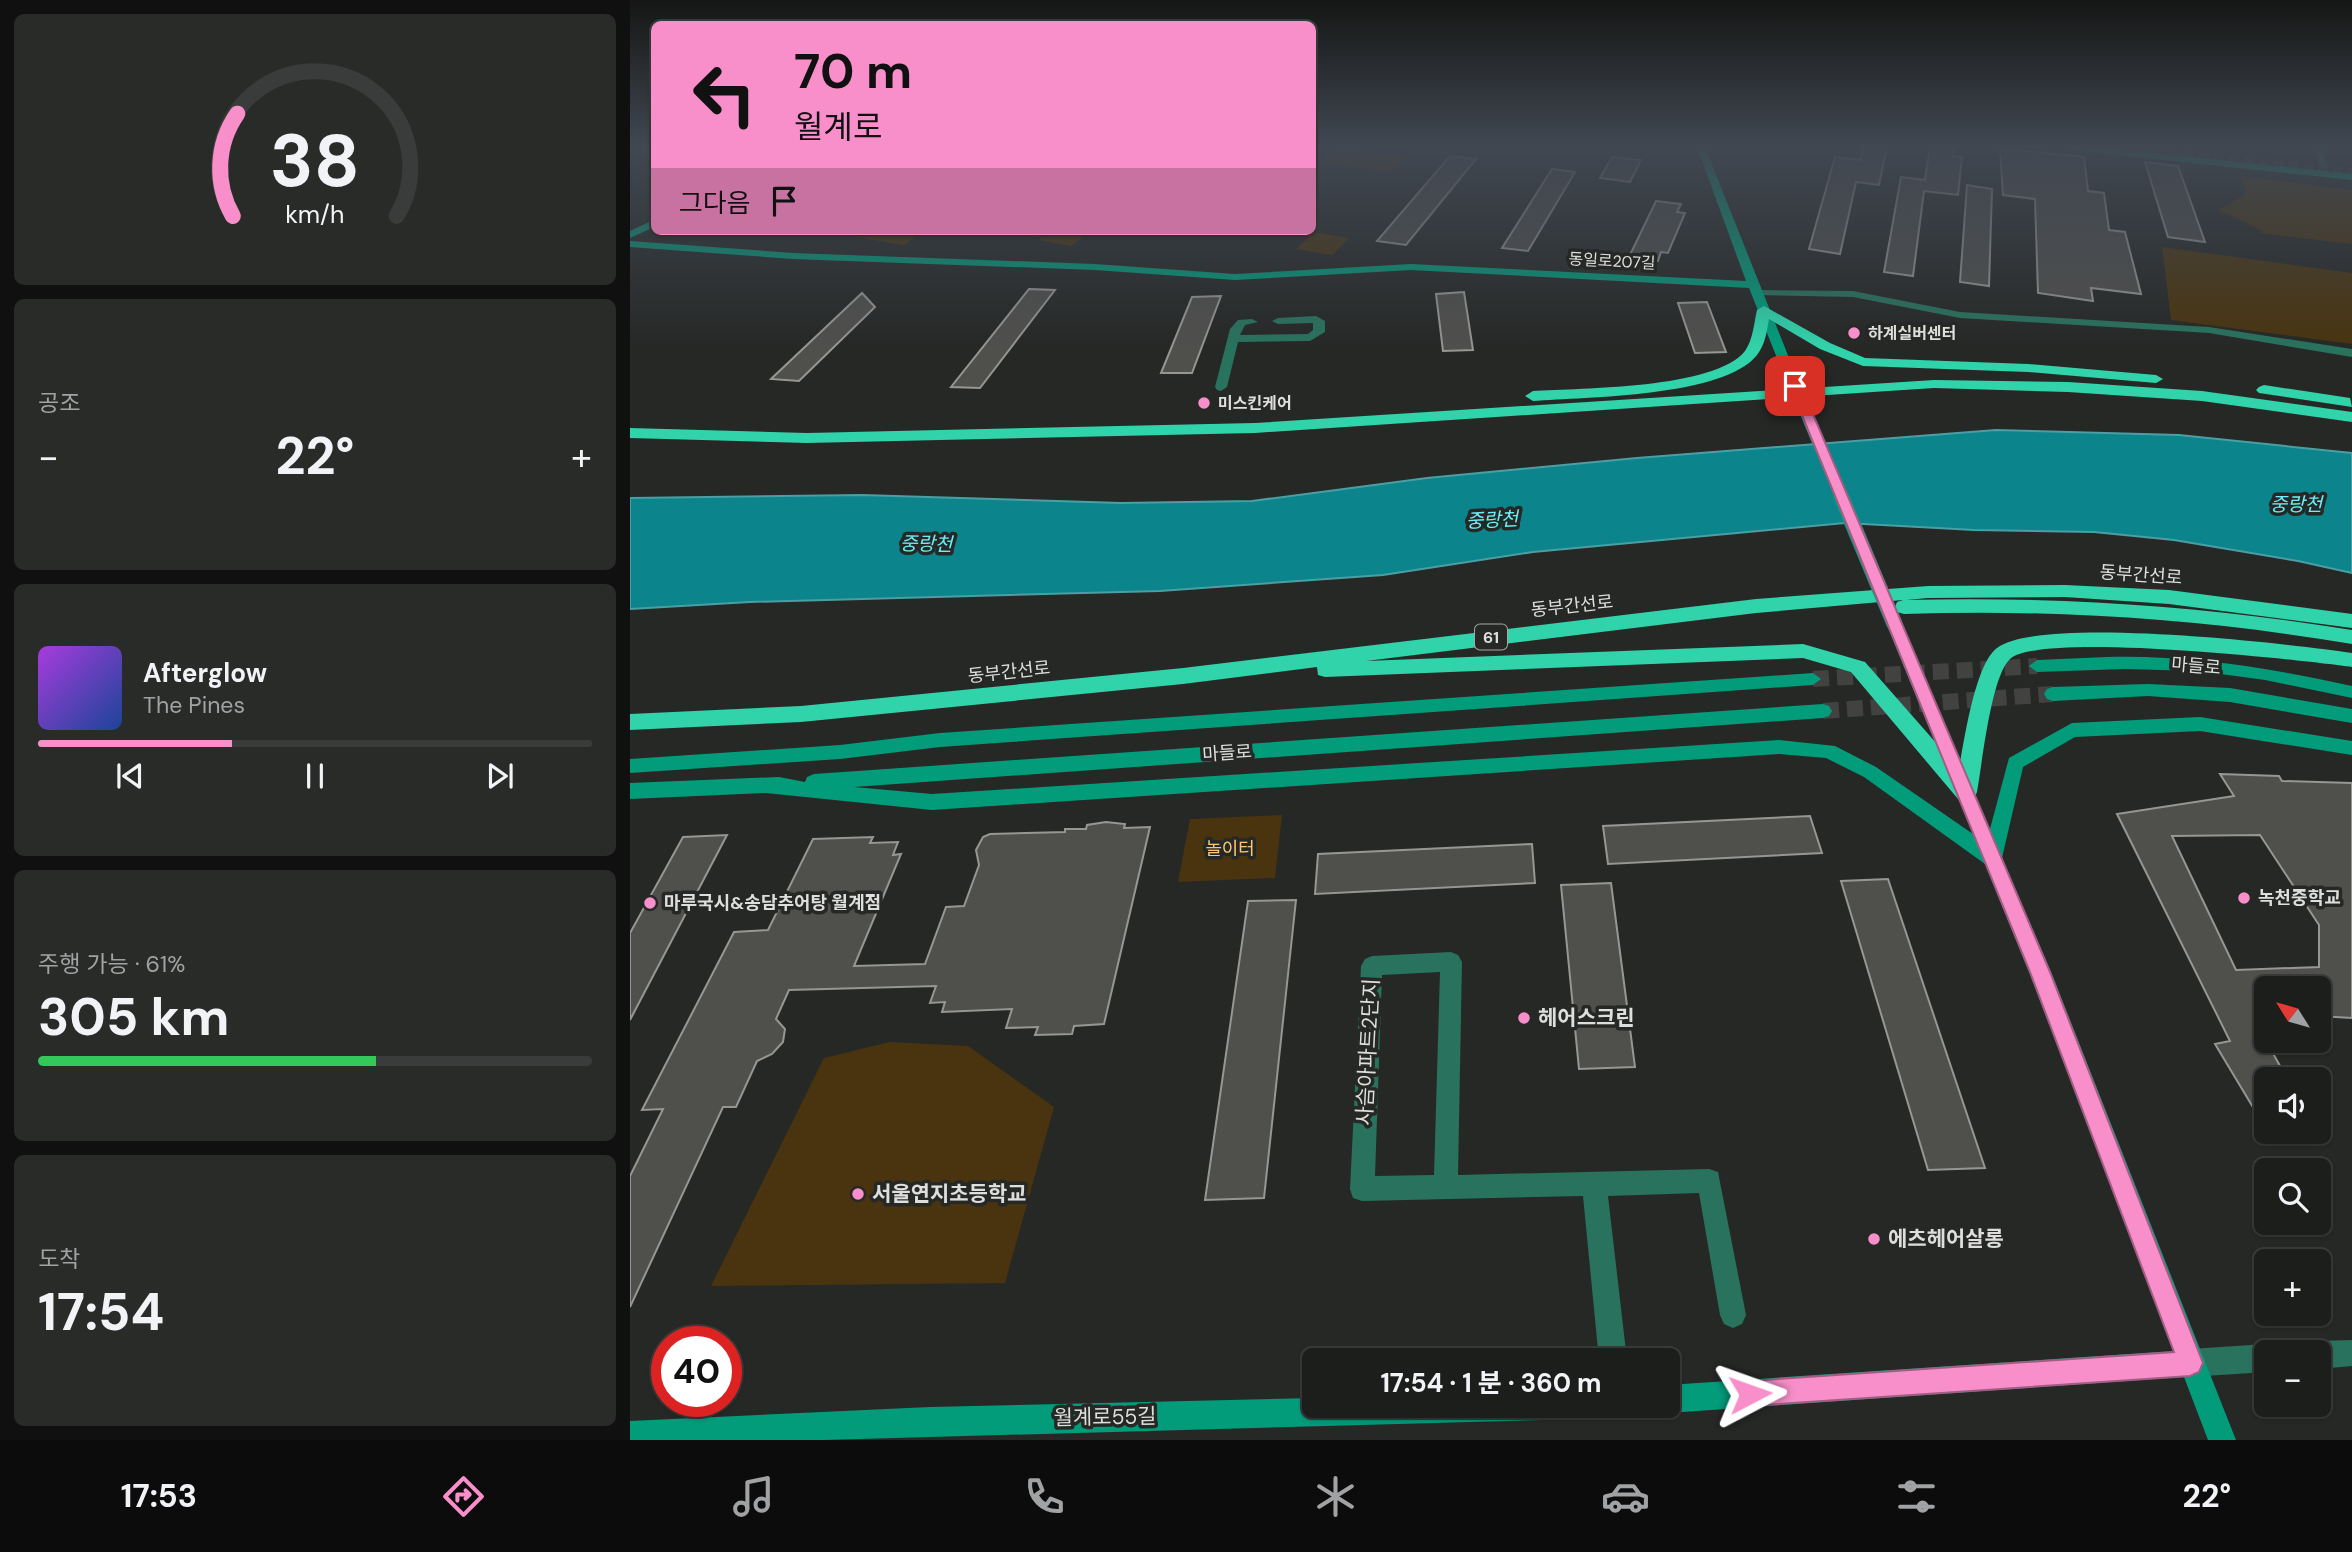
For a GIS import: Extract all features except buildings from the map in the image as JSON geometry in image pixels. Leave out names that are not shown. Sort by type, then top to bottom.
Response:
[{"type":"highway","points":[[1255,428],[1335,415],[1671,384],[1715,377],[1738,367],[1752,353],[1764,310],[1825,346],[1863,362],[2028,368],[2203,383],[2352,403]]},
{"type":"highway","points":[[630,433],[807,438],[1255,428],[1934,384],[2068,387],[2202,396],[2352,417]]},
{"type":"highway","name":"동부간선로","points":[[630,722],[801,715],[1183,676],[1484,637],[1817,600],[1961,591],[2065,591],[2169,597],[2352,621]]},
{"type":"highway","points":[[1484,637],[1548,640],[1830,612],[1929,606],[2014,605],[2215,616],[2352,637]]},
{"type":"highway","points":[[1966,792],[1986,690],[2000,657],[2014,646],[2052,642],[2156,643],[2260,649],[2352,660]]},
{"type":"highway","points":[[1183,676],[1803,651],[1858,667],[1966,792]]},
{"type":"main road","points":[[1727,214],[1755,289],[2040,972],[2222,1440]]},
{"type":"main road","points":[[630,235],[651,224]]},
{"type":"main road","name":"동일로207길","points":[[630,244],[793,256],[1081,267],[1235,277],[1411,267],[1755,289]]},
{"type":"main road","name":"마들로","points":[[2037,666],[2116,662],[2179,664],[2240,670],[2352,692]]},
{"type":"main road","name":"마들로","points":[[630,766],[840,752],[954,739],[1813,678]]},
{"type":"main road","name":"마들로","points":[[2053,694],[2148,690],[2217,694],[2352,716]]},
{"type":"main road","name":"마들로","points":[[630,791],[767,786],[1823,711]]},
{"type":"main road","points":[[1992,858],[2015,763],[2073,730],[2200,724],[2352,748]]},
{"type":"main road","points":[[767,786],[932,802],[1779,747],[1829,751],[1870,772],[1992,858]]},
{"type":"main road","points":[[1680,1398],[2190,1363]]},
{"type":"main road","name":"월계로55길","points":[[630,1435],[930,1421],[1302,1412]]},
{"type":"street","points":[[1755,289],[1864,295],[1959,315],[2209,330],[2352,352]]},
{"type":"street","points":[[1235,339],[1310,337],[1319,332],[1319,321],[1316,319],[1278,321]]},
{"type":"street","points":[[1221,387],[1240,323],[1252,322]]},
{"type":"street","name":"사슴아파트2단지","points":[[1446,1186],[1451,962],[1372,966],[1362,1189],[1709,1181],[1733,1315]]},
{"type":"street","points":[[1594,1182],[1613,1348]]},
{"type":"street","points":[[2331,1354],[2352,1353]]},
{"type":"street","points":[[2190,1363],[2254,1359]]},
{"type":"green space","points":[[2228,214],[2352,214],[2352,244],[2261,233],[2261,230]]},
{"type":"green space","points":[[1316,232],[1349,238],[1332,255],[1296,249]]},
{"type":"green space","points":[[842,235],[919,235],[904,245]]},
{"type":"green space","points":[[1045,235],[1086,235],[1071,246],[1038,240]]},
{"type":"green space","points":[[2162,247],[2352,273],[2352,344],[2171,320]]},
{"type":"green space","name":"놀이터","points":[[1282,815],[1275,878],[1178,882],[1190,819]]},
{"type":"green space","points":[[890,1042],[968,1046],[1054,1107],[1005,1283],[711,1286],[824,1058]]},
{"type":"water","name":"중랑천","points":[[1996,430],[2179,435],[2352,453],[2352,573],[2174,540],[2094,532],[1974,530],[1845,523],[1533,552],[1383,575],[1160,591],[750,602],[630,609],[630,498],[862,495],[1121,503],[1252,501],[1427,478],[1637,458]]},
{"type":"tunnel","points":[[1813,679],[2037,666]]},
{"type":"tunnel","points":[[1823,711],[2053,694]]},
{"type":"place","name":"하계실버센터","points":[[1854,333]]},
{"type":"place","name":"미스킨케어","points":[[1204,403]]},
{"type":"place","name":"녹천중학교","points":[[2244,898]]},
{"type":"place","name":"마루국시&송담추어탕 월계점","points":[[650,903]]},
{"type":"place","name":"헤어스크린","points":[[1524,1018]]},
{"type":"place","name":"서울연지초등학교","points":[[858,1194]]},
{"type":"place","name":"에츠헤어살롱","points":[[1874,1239]]},
{"type":"route","points":[[1750,1394],[2190,1363],[2040,972],[1795,386]]}]
